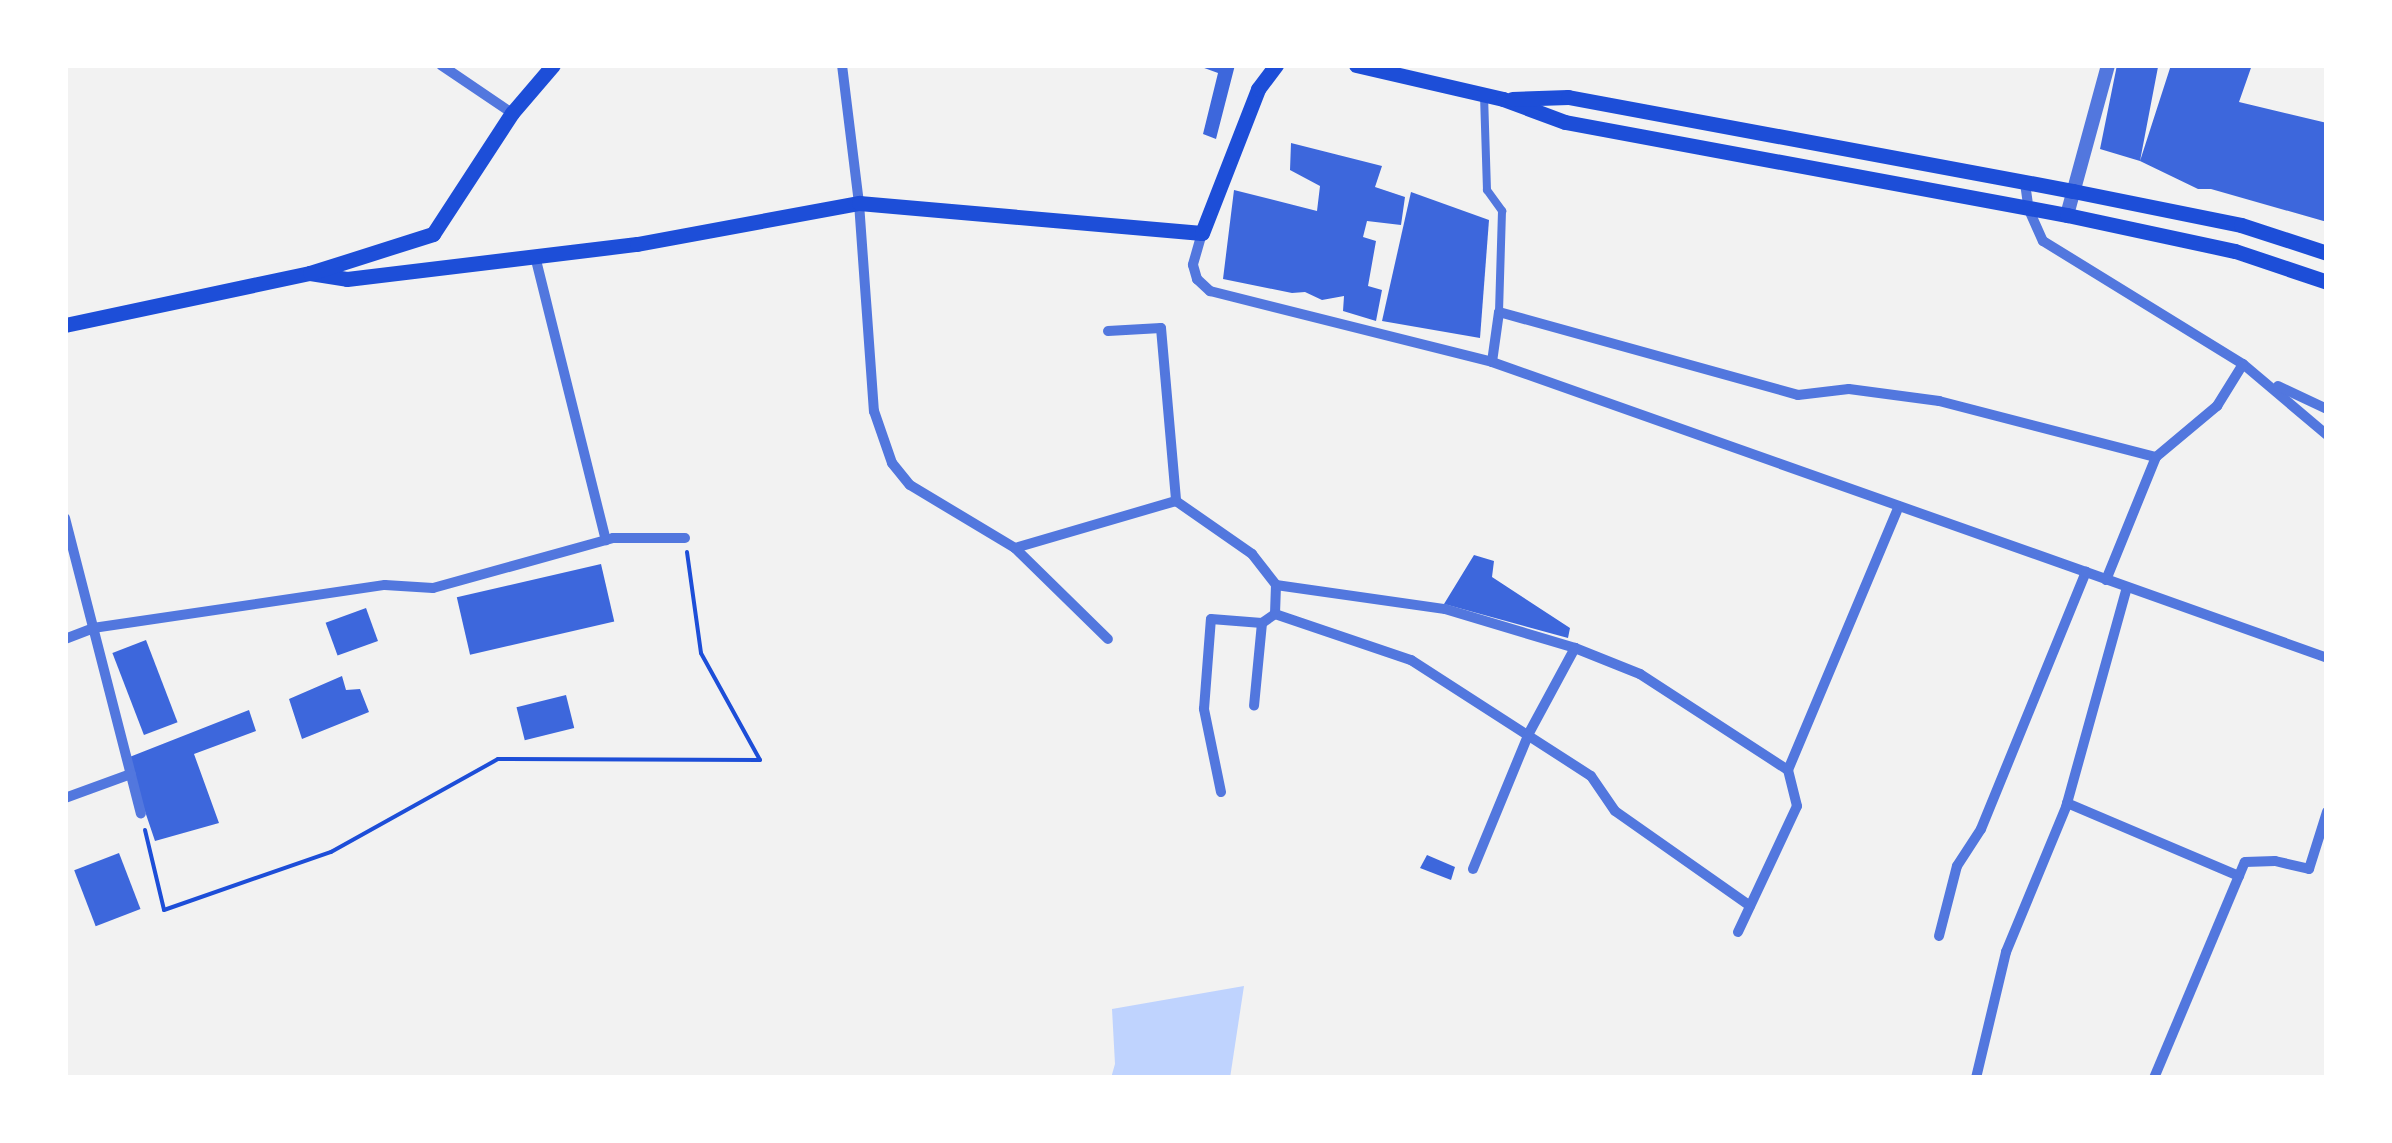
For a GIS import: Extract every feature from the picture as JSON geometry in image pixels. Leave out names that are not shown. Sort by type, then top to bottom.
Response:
[{"type":"main road","points":[[65,325],[310,273],[433,234],[512,114],[553,65]]},
{"type":"main road","points":[[310,273],[348,280],[637,244],[859,203],[1202,233],[1258,89],[1276,65]]},
{"type":"main road","points":[[1356,65],[1503,99],[1565,122],[2067,215],[2234,251],[2327,282]]},
{"type":"main road","points":[[1503,99],[1568,97],[2074,191],[2241,225],[2327,253]]},
{"type":"main road","points":[[433,234],[446,267]]},
{"type":"street","points":[[441,65],[512,114]]},
{"type":"street","points":[[842,65],[859,203],[874,411],[880,438],[910,485],[1015,548],[1108,640]]},
{"type":"street","points":[[2067,215],[2108,65]]},
{"type":"street","points":[[1484,95],[1486,190],[1502,211],[1499,312],[1492,362]]},
{"type":"street","points":[[2025,183],[2029,210],[2044,240],[2243,364],[2327,434]]},
{"type":"street","points":[[1202,233],[1193,265],[1197,280],[1210,291],[1492,362],[2327,658]]},
{"type":"street","points":[[536,256],[606,540]]},
{"type":"street","points":[[1499,312],[1798,395],[1850,389],[1939,401],[2156,458]]},
{"type":"street","points":[[1108,331],[1160,328],[1176,501],[1252,554],[1276,585],[1276,614]]},
{"type":"street","points":[[2106,580],[2156,458],[2217,406],[2243,364]]},
{"type":"street","points":[[2266,381],[2327,409]]},
{"type":"street","points":[[1015,548],[1176,501]]},
{"type":"street","points":[[1738,932],[1797,806],[1788,770],[1899,506]]},
{"type":"street","points":[[65,518],[141,813]]},
{"type":"street","points":[[65,638],[94,628],[385,586],[433,588],[606,540],[685,538]]},
{"type":"street","points":[[1939,936],[1957,866],[1981,829],[2086,572]]},
{"type":"street","points":[[1276,585],[1445,609],[1575,648],[1640,674],[1788,770]]},
{"type":"street","points":[[1976,1078],[2006,952],[2067,803],[2127,587]]},
{"type":"street","points":[[1221,792],[1204,709],[1211,619],[1262,623],[1276,614]]},
{"type":"street","points":[[1276,614],[1411,660],[1530,733],[1591,776],[1615,810],[1750,906]]},
{"type":"street","points":[[1254,706],[1262,623]]},
{"type":"street","points":[[1472,868],[1530,733],[1575,648]]},
{"type":"street","points":[[65,798],[132,774]]},
{"type":"street","points":[[2067,803],[2239,876]]},
{"type":"street","points":[[2154,1078],[2245,862],[2275,861],[2309,869],[2327,812]]},
{"type":"path","points":[[141,813],[164,910],[331,852],[498,759],[760,760],[701,653],[685,538]]},
{"type":"water","points":[[1244,986],[1230,1078],[1111,1078],[1115,1064],[1112,1009]]},
{"type":"building","points":[[1196,65],[1235,65],[1216,139],[1203,134],[1218,73]]},
{"type":"building","points":[[2117,65],[2158,67],[2140,161],[2100,149]]},
{"type":"building","points":[[2171,65],[2252,65],[2239,102],[2327,123],[2327,222],[2211,189],[2198,189],[2140,161]]},
{"type":"building","points":[[1291,143],[1382,166],[1375,187],[1405,197],[1401,225],[1367,221],[1363,237],[1376,241],[1368,286],[1382,290],[1376,321],[1343,311],[1344,296],[1322,300],[1305,292],[1292,293],[1223,279],[1234,190],[1317,211],[1320,186],[1290,170]]},
{"type":"building","points":[[1411,192],[1489,220],[1480,338],[1382,321]]},
{"type":"building","points":[[1474,555],[1494,561],[1492,577],[1570,628],[1568,638],[1444,604]]},
{"type":"building","points":[[601,564],[614,621],[470,655],[457,597]]},
{"type":"building","points":[[366,608],[378,641],[338,656],[326,623]]},
{"type":"building","points":[[146,640],[178,722],[144,735],[112,653]]},
{"type":"building","points":[[342,676],[346,690],[360,689],[369,712],[302,739],[289,699]]},
{"type":"building","points":[[566,695],[574,728],[525,740],[517,707]]},
{"type":"building","points":[[249,710],[256,731],[194,754],[219,823],[155,841],[127,758]]},
{"type":"building","points":[[119,853],[141,909],[96,926],[74,870]]},
{"type":"building","points":[[1427,855],[1455,867],[1451,880],[1420,868]]}]
